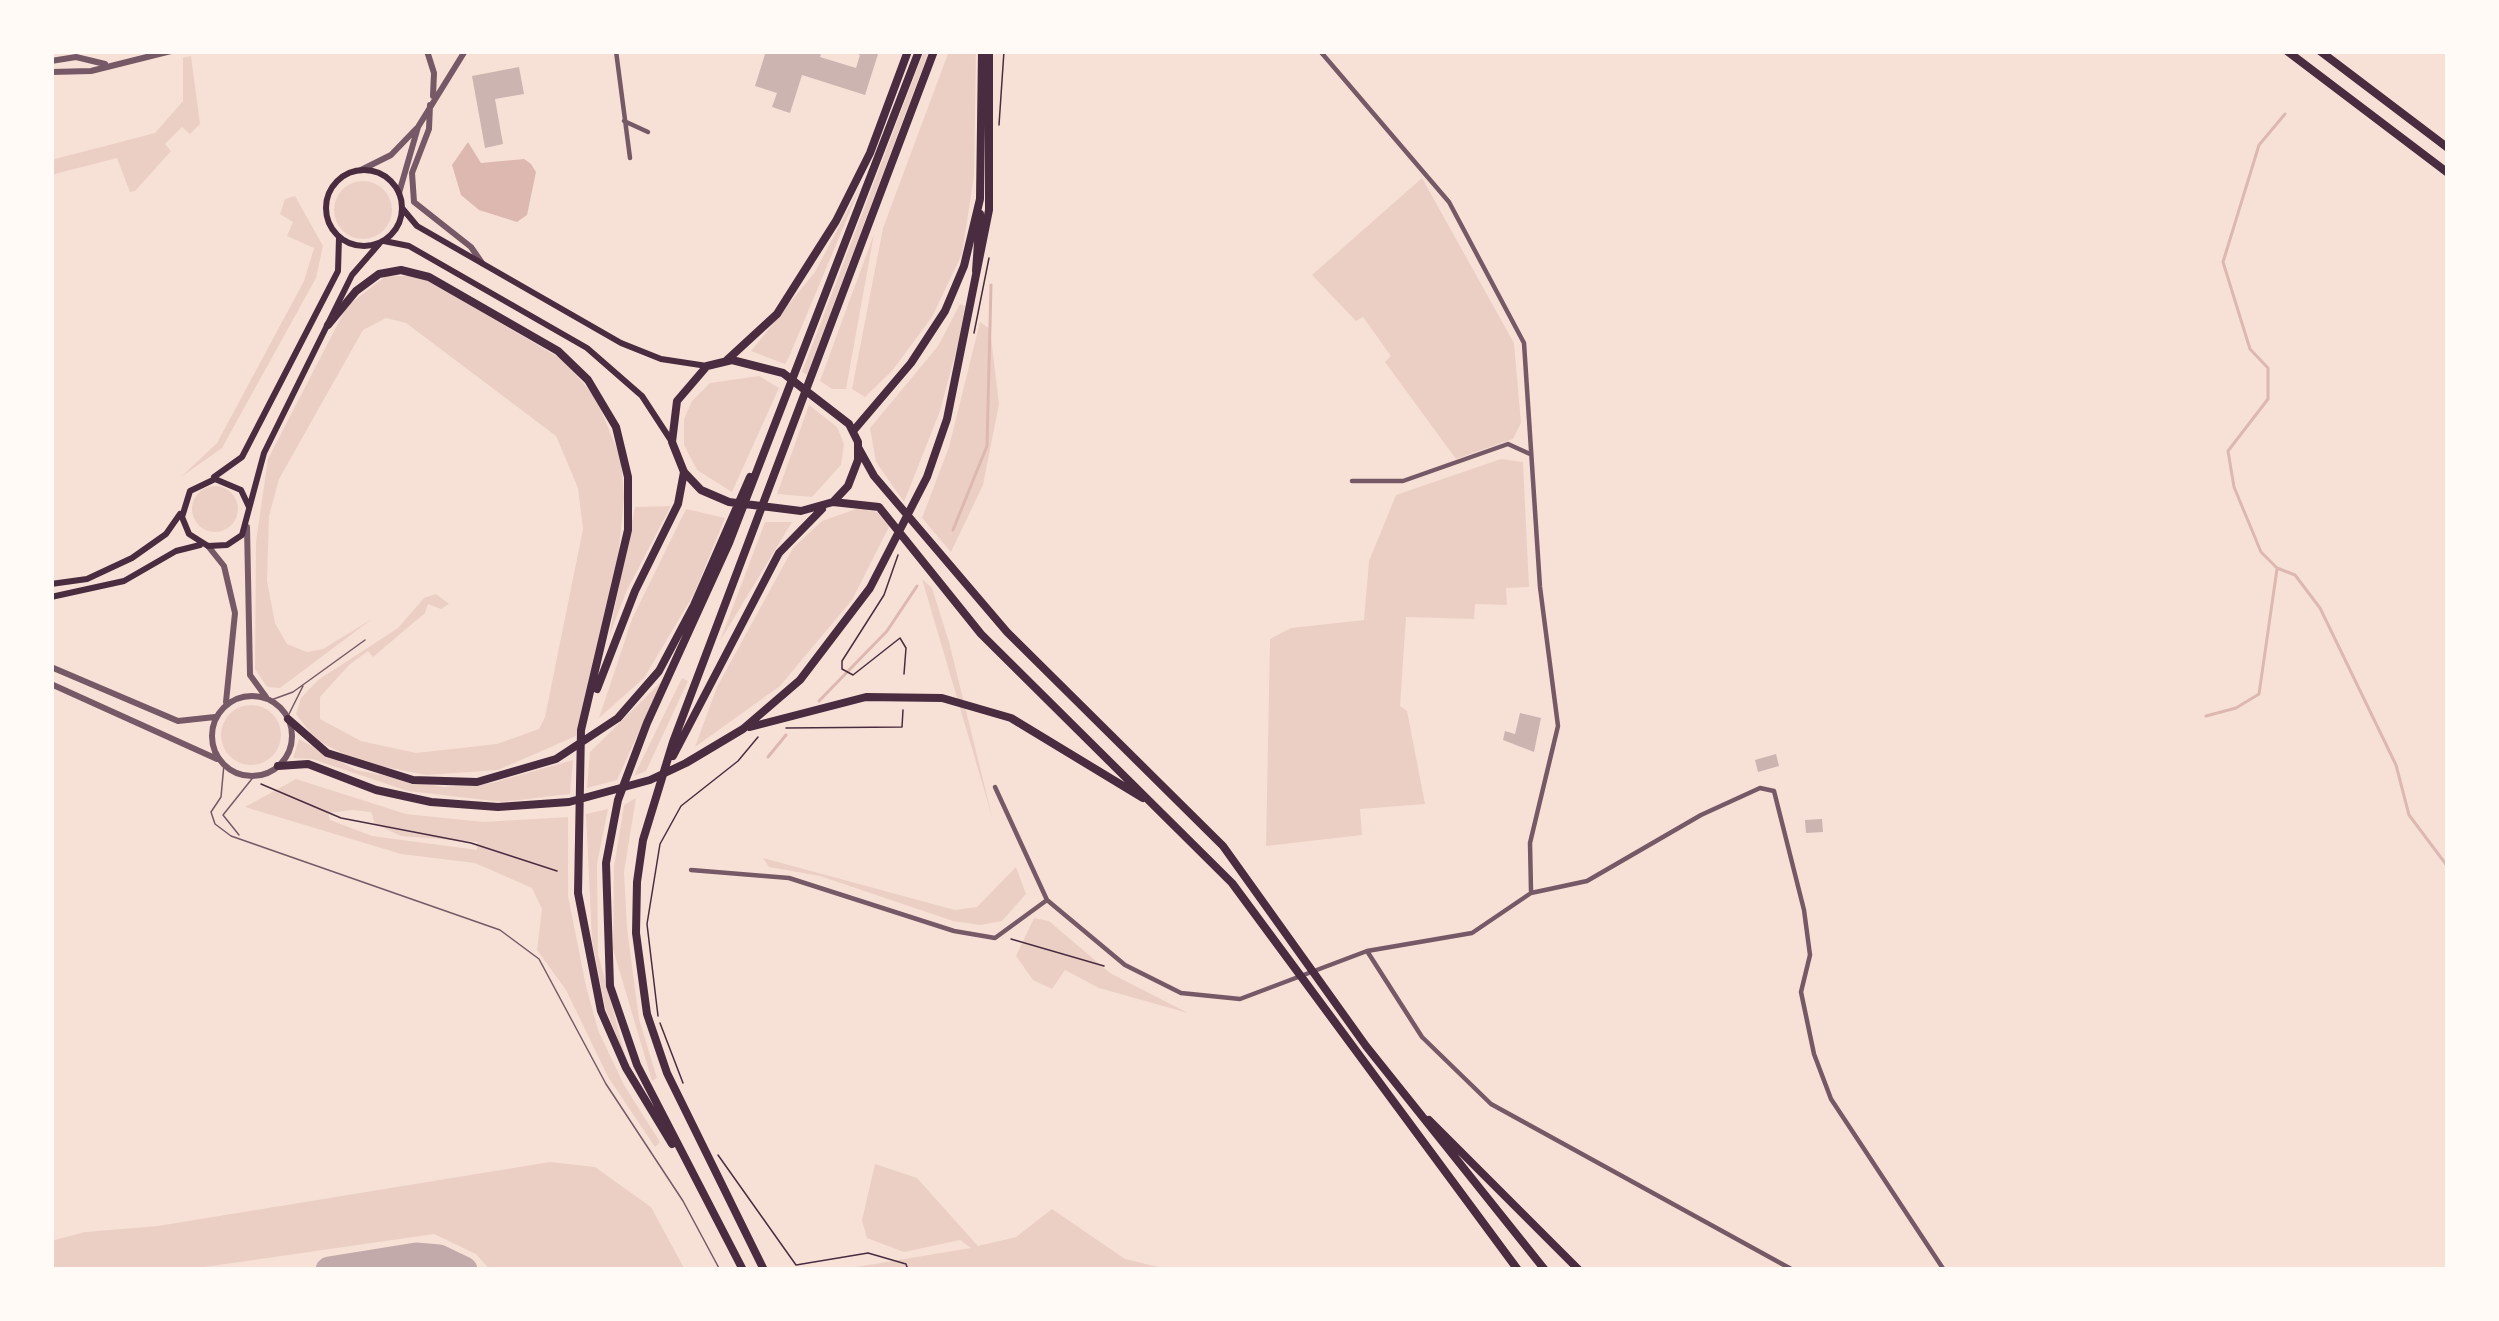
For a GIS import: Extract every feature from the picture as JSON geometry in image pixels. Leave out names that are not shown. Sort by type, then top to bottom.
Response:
[{"type":"highway","points":[[725,361],[777,314],[825,239],[870,153],[908,51]]},
{"type":"highway","points":[[743,1270],[630,1045],[610,986],[606,863],[618,800],[647,723],[729,543],[919,51]]},
{"type":"highway","points":[[764,1270],[667,1073],[647,1014],[636,905],[652,806],[934,51]]},
{"type":"highway","points":[[974,295],[986,51]]},
{"type":"highway","points":[[278,766],[308,764],[353,782],[430,802],[536,806],[605,794],[686,763],[742,729],[822,656],[896,549],[947,419],[974,295],[992,172],[986,51]]},
{"type":"highway","points":[[2287,51],[2448,173]]},
{"type":"highway","points":[[2320,51],[2448,148]]},
{"type":"highway","points":[[854,432],[945,311],[964,266],[980,199]]},
{"type":"highway","points":[[328,325],[372,278],[395,271],[418,273],[535,334],[598,393],[620,441],[629,501],[616,596],[581,730],[578,893],[602,1011],[626,1068],[686,1162]]},
{"type":"highway","points":[[1518,1270],[1346,1044],[1232,883],[982,634],[879,507],[766,508],[730,502],[701,490],[684,472],[672,442],[677,401],[707,366],[749,361],[783,373],[832,407],[854,432],[874,476],[1007,632],[1223,845],[1402,1094],[1545,1270]]},
{"type":"highway","points":[[288,718],[327,753],[413,780],[477,782],[556,759],[601,732],[629,707],[668,657],[778,417]]},
{"type":"highway","points":[[658,790],[748,605],[793,535],[851,481],[859,449]]},
{"type":"highway","points":[[581,730],[635,591],[678,504],[684,472]]},
{"type":"highway","points":[[742,729],[866,697],[942,698],[1011,718],[1163,812]]},
{"type":"highway","points":[[1402,1094],[1579,1270]]},
{"type":"main road","points":[[51,584],[87,579],[132,558],[166,534],[190,491],[234,467],[338,271],[339,237],[326,219],[326,199],[340,177],[361,170],[386,179],[399,193],[399,225],[352,275],[264,453],[247,527],[227,545],[186,546],[124,581],[51,597]]},
{"type":"main road","points":[[402,208],[417,226],[635,349],[707,366]]},
{"type":"main road","points":[[339,237],[409,246],[587,348],[642,395],[672,442]]},
{"type":"main road","points":[[205,480],[233,484],[249,507]]},
{"type":"main road","points":[[182,508],[189,534],[206,545]]},
{"type":"street","points":[[51,72],[114,65],[171,51]]},
{"type":"street","points":[[427,51],[431,62],[429,129],[412,173],[414,202],[431,221],[471,247],[483,265]]},
{"type":"street","points":[[616,51],[630,158]]},
{"type":"street","points":[[1320,51],[1449,202],[1524,343],[1547,667],[1558,726],[1530,843],[1531,893]]},
{"type":"street","points":[[399,193],[418,127],[466,53]]},
{"type":"street","points":[[51,61],[76,56],[114,65]]},
{"type":"street","points":[[431,62],[443,69],[457,66]]},
{"type":"street","points":[[624,121],[648,132]]},
{"type":"street","points":[[361,170],[391,155],[418,127]]},
{"type":"street","points":[[1352,481],[1403,482],[1508,444],[1532,455]]},
{"type":"street","points":[[51,684],[255,776],[278,766],[291,743],[288,718],[250,675],[247,527]]},
{"type":"street","points":[[206,545],[224,566],[235,613],[233,674],[212,734],[222,762]]},
{"type":"street","points":[[51,668],[178,722],[218,715]]},
{"type":"street","points":[[225,706],[251,696],[269,700]]},
{"type":"street","points":[[995,787],[1047,900],[1110,955],[1181,993],[1240,1000],[1367,951],[1472,932],[1531,893],[1587,881],[1701,815],[1760,788],[1774,790],[1804,910],[1810,955],[1801,992],[1814,1054],[1831,1099],[1944,1270]]},
{"type":"street","points":[[691,870],[746,870],[789,878],[954,931],[994,938],[1003,947]]},
{"type":"street","points":[[994,938],[1047,900]]},
{"type":"street","points":[[1367,951],[1422,1037],[1491,1104],[1793,1270]]},
{"type":"lane","points":[[269,700],[305,683],[365,640]]},
{"type":"lane","points":[[288,718],[305,683]]},
{"type":"lane","points":[[222,762],[221,796],[211,812],[219,827],[500,930],[539,959],[605,1084],[720,1270]]},
{"type":"lane","points":[[242,838],[223,815],[255,776]]},
{"type":"path","points":[[896,549],[884,595],[842,661],[850,674],[900,638],[905,648],[904,674]]},
{"type":"path","points":[[774,726],[902,728],[903,710]]},
{"type":"path","points":[[683,1082],[659,1019],[650,943],[657,852],[681,806],[738,761],[760,734]]},
{"type":"path","points":[[255,776],[273,793],[323,812],[471,843],[557,871]]},
{"type":"path","points":[[1008,938],[1104,966]]},
{"type":"path","points":[[710,1139],[796,1265],[868,1253],[906,1264],[908,1270]]},
{"type":"shaded area","points":[[924,51],[929,51],[807,375],[802,372]]},
{"type":"shaded area","points":[[949,51],[976,51],[974,176],[962,254],[932,317],[892,371],[865,397],[852,389],[883,228]]},
{"type":"shaded area","points":[[191,56],[200,124],[190,134],[182,127],[165,144],[171,151],[135,191],[130,192],[117,158],[51,175],[51,160],[155,133],[183,101],[183,58]]},
{"type":"shaded area","points":[[468,142],[481,163],[524,159],[531,164],[536,172],[527,215],[517,222],[479,210],[461,195],[452,165]]},
{"type":"shaded area","points":[[1422,178],[1514,343],[1521,423],[1513,439],[1456,459],[1385,362],[1391,356],[1363,317],[1356,321],[1312,275]]},
{"type":"shaded area","points":[[363,181],[383,190],[392,210],[383,230],[363,239],[343,230],[334,210],[343,190]]},
{"type":"shaded area","points":[[861,185],[785,364],[751,351],[815,272]]},
{"type":"shaded area","points":[[295,196],[323,246],[316,278],[222,448],[181,477],[217,443],[304,281],[314,248],[287,236],[293,222],[280,214],[285,199]]},
{"type":"shaded area","points":[[874,234],[846,389],[832,389],[820,381]]},
{"type":"shaded area","points":[[386,276],[421,276],[563,360],[596,398],[621,459],[624,498],[618,559],[576,736],[498,770],[426,775],[360,762],[316,740],[296,714],[301,698],[318,680],[398,628],[424,598],[436,594],[449,604],[441,609],[428,604],[425,613],[373,657],[368,651],[349,665],[320,697],[320,719],[361,741],[416,753],[497,744],[539,729],[545,717],[583,529],[578,488],[556,436],[406,323],[386,318],[363,330],[279,479],[269,516],[267,581],[275,623],[287,644],[307,652],[323,649],[372,619],[280,688],[267,687],[255,669],[256,542],[268,459],[347,306]]},
{"type":"shaded area","points":[[960,304],[965,306],[959,340],[940,411],[904,502],[876,462],[870,428],[938,346]]},
{"type":"shaded area","points":[[980,322],[990,329],[999,404],[983,485],[951,552],[922,518],[949,447]]},
{"type":"shaded area","points":[[759,376],[779,388],[732,492],[697,470],[684,445],[684,419],[692,401],[710,383]]},
{"type":"shaded area","points":[[809,405],[837,427],[844,444],[841,465],[812,497],[777,494]]},
{"type":"shaded area","points":[[1501,459],[1523,462],[1529,587],[1506,588],[1507,605],[1475,604],[1474,619],[1406,617],[1400,706],[1407,711],[1425,804],[1360,809],[1362,835],[1266,846],[1270,639],[1291,628],[1364,620],[1369,561],[1396,495]]},
{"type":"shaded area","points":[[215,486],[231,493],[238,509],[231,525],[215,532],[199,525],[192,509],[199,493]]},
{"type":"shaded area","points":[[671,506],[627,590],[609,636],[635,507]]},
{"type":"shaded area","points":[[859,508],[877,512],[891,523],[852,600],[780,686],[695,747],[717,687],[793,548],[822,521]]},
{"type":"shaded area","points":[[686,509],[725,518],[694,594],[644,678],[599,718],[632,619]]},
{"type":"shaded area","points":[[765,522],[792,522],[720,641]]},
{"type":"shaded area","points":[[922,579],[932,588],[949,642],[993,820]]},
{"type":"shaded area","points":[[682,678],[688,681],[646,771],[634,776]]},
{"type":"shaded area","points":[[662,681],[617,780],[587,788],[590,752]]},
{"type":"shaded area","points":[[251,705],[273,713],[281,735],[273,757],[251,765],[229,757],[221,735],[229,713]]},
{"type":"shaded area","points":[[299,739],[356,770],[444,787],[492,783],[573,760],[570,794],[502,802],[408,791],[312,759],[293,758]]},
{"type":"shaded area","points":[[296,779],[406,814],[484,822],[568,817],[568,896],[598,1030],[624,1085],[660,1142],[655,1147],[608,1077],[566,990],[537,950],[542,909],[532,888],[475,863],[401,854],[245,807]],"holes":[[[371,812],[375,824],[401,836],[477,842],[477,850],[372,836],[330,820],[328,813]]]},
{"type":"shaded area","points":[[636,798],[624,872],[627,928],[639,1019],[657,1078],[652,1081],[613,949],[614,867],[624,805]]},
{"type":"shaded area","points":[[608,809],[597,864],[598,954],[627,1062],[605,1007],[592,940],[586,814]]},
{"type":"shaded area","points":[[763,858],[955,910],[977,907],[1016,867],[1026,894],[1002,921],[980,925],[953,921],[820,876],[769,867]]},
{"type":"shaded area","points":[[1034,918],[1049,921],[1110,973],[1188,1013],[1099,988],[1065,970],[1052,989],[1033,980],[1016,956]]},
{"type":"shaded area","points":[[550,1162],[595,1167],[651,1207],[685,1270],[490,1270],[476,1254],[434,1234],[184,1270],[51,1270],[51,1241],[85,1232],[158,1226]]},
{"type":"shaded area","points":[[875,1164],[917,1178],[978,1246],[1016,1237],[1052,1209],[1125,1259],[1171,1270],[838,1270],[971,1248],[960,1240],[904,1252],[867,1238],[862,1220]]},
{"type":"building","points":[[766,51],[822,51],[820,57],[856,68],[860,55],[850,51],[879,51],[865,95],[802,75],[790,113],[772,107],[777,93],[755,86]]},
{"type":"building","points":[[519,67],[524,94],[495,99],[503,144],[485,148],[472,76]]},
{"type":"building","points":[[1520,713],[1541,718],[1534,752],[1503,740],[1505,731],[1515,734]]},
{"type":"building","points":[[1776,754],[1779,766],[1758,772],[1755,760]]},
{"type":"building","points":[[1822,819],[1823,832],[1806,833],[1805,820]]},
{"type":"waterway","points":[[2285,114],[2259,145],[2223,262],[2250,349],[2268,368],[2268,399],[2228,451],[2234,487],[2261,552],[2277,568],[2295,575],[2320,608],[2396,765],[2409,815],[2448,867]]},
{"type":"waterway","points":[[953,530],[987,446],[991,285]]},
{"type":"waterway","points":[[2206,716],[2236,708],[2259,694],[2277,569]]},
{"type":"waterway","points":[[819,701],[887,631],[917,586]]},
{"type":"waterway","points":[[768,757],[786,735]]},
{"type":"taxiway","points":[[329,1270],[416,1256],[439,1258],[464,1270]]}]
